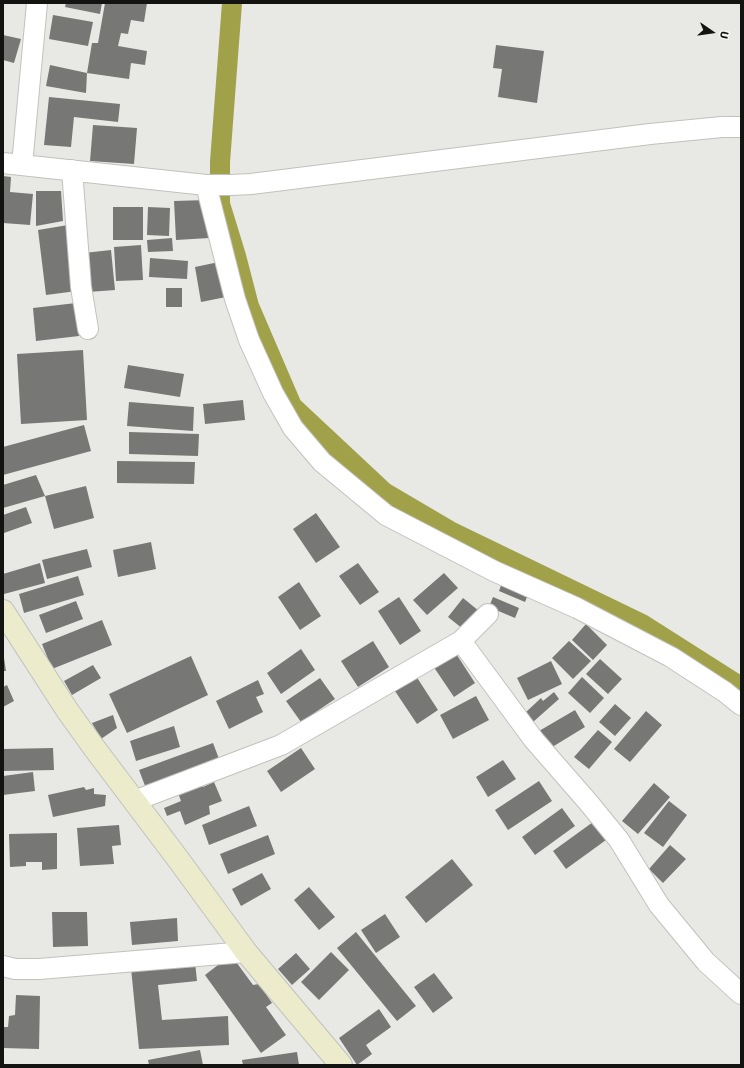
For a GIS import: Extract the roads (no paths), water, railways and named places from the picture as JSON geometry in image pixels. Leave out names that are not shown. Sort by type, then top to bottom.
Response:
[{"type":"main road","points":[[3,611],[67,710],[95,749],[246,952],[340,1065]]},
{"type":"street","points":[[37,3],[13,164],[216,185],[259,183],[650,134],[722,127],[741,127]]},
{"type":"street","points":[[72,170],[81,287],[88,329]]},
{"type":"street","points":[[216,185],[235,299],[249,340],[272,393],[293,428],[322,462],[386,515],[494,571],[578,608],[671,657],[725,692],[741,705]]},
{"type":"street","points":[[134,801],[281,745],[461,641],[488,614]]},
{"type":"street","points":[[461,641],[534,740],[619,840],[659,905],[706,962],[741,994]]},
{"type":"street","points":[[3,966],[15,969],[39,969],[246,952]]},
{"type":"waterway","points":[[232,3],[220,162],[220,204],[249,306],[292,406],[384,492],[452,532],[642,624],[741,687]]}]
